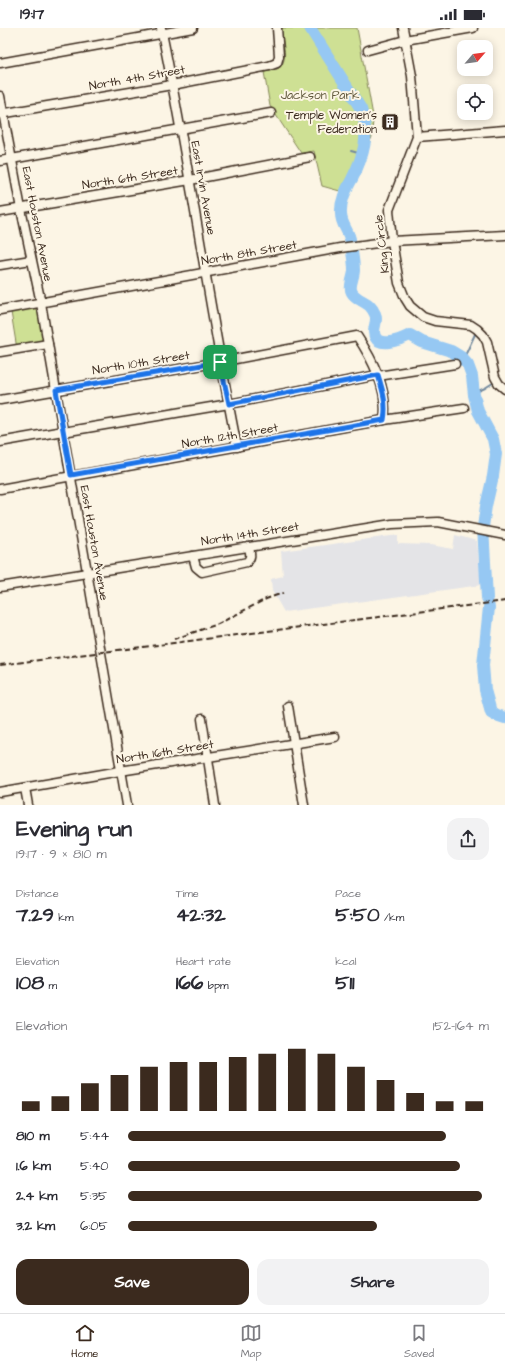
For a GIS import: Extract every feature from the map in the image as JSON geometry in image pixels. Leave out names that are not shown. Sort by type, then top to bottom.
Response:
[{"type":"street","points":[[0,63],[161,31],[193,28]]},
{"type":"street","name":"North 4th Street","points":[[2,114],[269,66],[277,63],[279,56],[277,28]]},
{"type":"street","name":"King Circle","points":[[403,28],[412,76],[417,137],[389,210],[392,241],[399,283],[410,306],[423,317],[434,321],[462,323],[471,325],[477,329],[487,342],[495,377],[499,384],[505,389]]},
{"type":"street","points":[[368,50],[405,40],[473,28]]},
{"type":"street","name":"East Irvin Avenue","points":[[161,31],[181,129],[220,362],[237,447]]},
{"type":"street","name":"East Houston Avenue","points":[[0,96],[2,114],[41,303],[88,573],[126,805]]},
{"type":"street","points":[[0,162],[271,113]]},
{"type":"street","points":[[417,137],[505,130]]},
{"type":"street","name":"North 6th Street","points":[[0,212],[190,180],[310,157]]},
{"type":"street","name":"North 8th Street","points":[[0,310],[340,248],[392,241],[505,235]]},
{"type":"street","points":[[0,265],[31,260]]},
{"type":"street","name":"North 10th Street","points":[[0,400],[220,362],[357,336],[378,376]]},
{"type":"street","points":[[0,352],[48,344]]},
{"type":"street","points":[[0,442],[229,404],[378,376],[455,364]]},
{"type":"street","points":[[378,376],[385,397],[386,410],[384,420]]},
{"type":"street","name":"North 12th Street","points":[[0,488],[384,420],[464,408]]},
{"type":"street","name":"North 14th Street","points":[[0,587],[392,524],[438,522],[505,535]]},
{"type":"street","points":[[193,556],[196,567],[202,572],[247,562],[251,556],[249,547]]},
{"type":"street","points":[[288,706],[304,805]]},
{"type":"street","points":[[202,719],[215,805]]},
{"type":"street","name":"North 16th Street","points":[[0,792],[120,771],[334,737]]},
{"type":"street","points":[[25,788],[28,805]]},
{"type":"shaded area","points":[[398,535],[398,544],[431,545],[453,549],[455,535],[477,541],[481,585],[284,612],[272,591],[271,579],[283,576],[281,551]]},
{"type":"green space","name":"Jackson Park","points":[[279,28],[357,28],[373,116],[372,137],[347,193],[322,186],[314,151],[301,153],[270,106],[264,72],[279,68],[284,60],[285,54]]},
{"type":"green space","points":[[34,308],[38,311],[44,344],[17,349],[11,312]]},
{"type":"waterway","points":[[310,28],[361,109],[364,118],[365,136],[360,162],[341,205],[341,218],[350,239]]},
{"type":"waterway","points":[[351,151],[362,154]]},
{"type":"waterway","points":[[352,252],[354,273],[351,290],[358,299],[373,310],[376,318],[374,332],[375,338],[379,341],[389,342],[410,335],[422,342],[451,351],[461,357],[468,365],[472,376],[474,395],[478,411],[493,439],[496,454],[483,527],[487,598]]},
{"type":"waterway","points":[[463,360],[476,332]]},
{"type":"waterway","points":[[474,393],[496,381]]},
{"type":"waterway","points":[[489,607],[483,665],[485,690],[491,712],[505,718]]},
{"type":"railway","points":[[174,639],[218,624],[266,599],[283,593]]},
{"type":"railway","points":[[0,665],[505,601]]},
{"type":"place","name":"Temple Women's Federation","points":[[390,122]]},
{"type":"route","points":[[220,362],[229,404],[378,375],[385,397],[386,410],[384,420],[71,475],[56,390],[220,362]]}]
